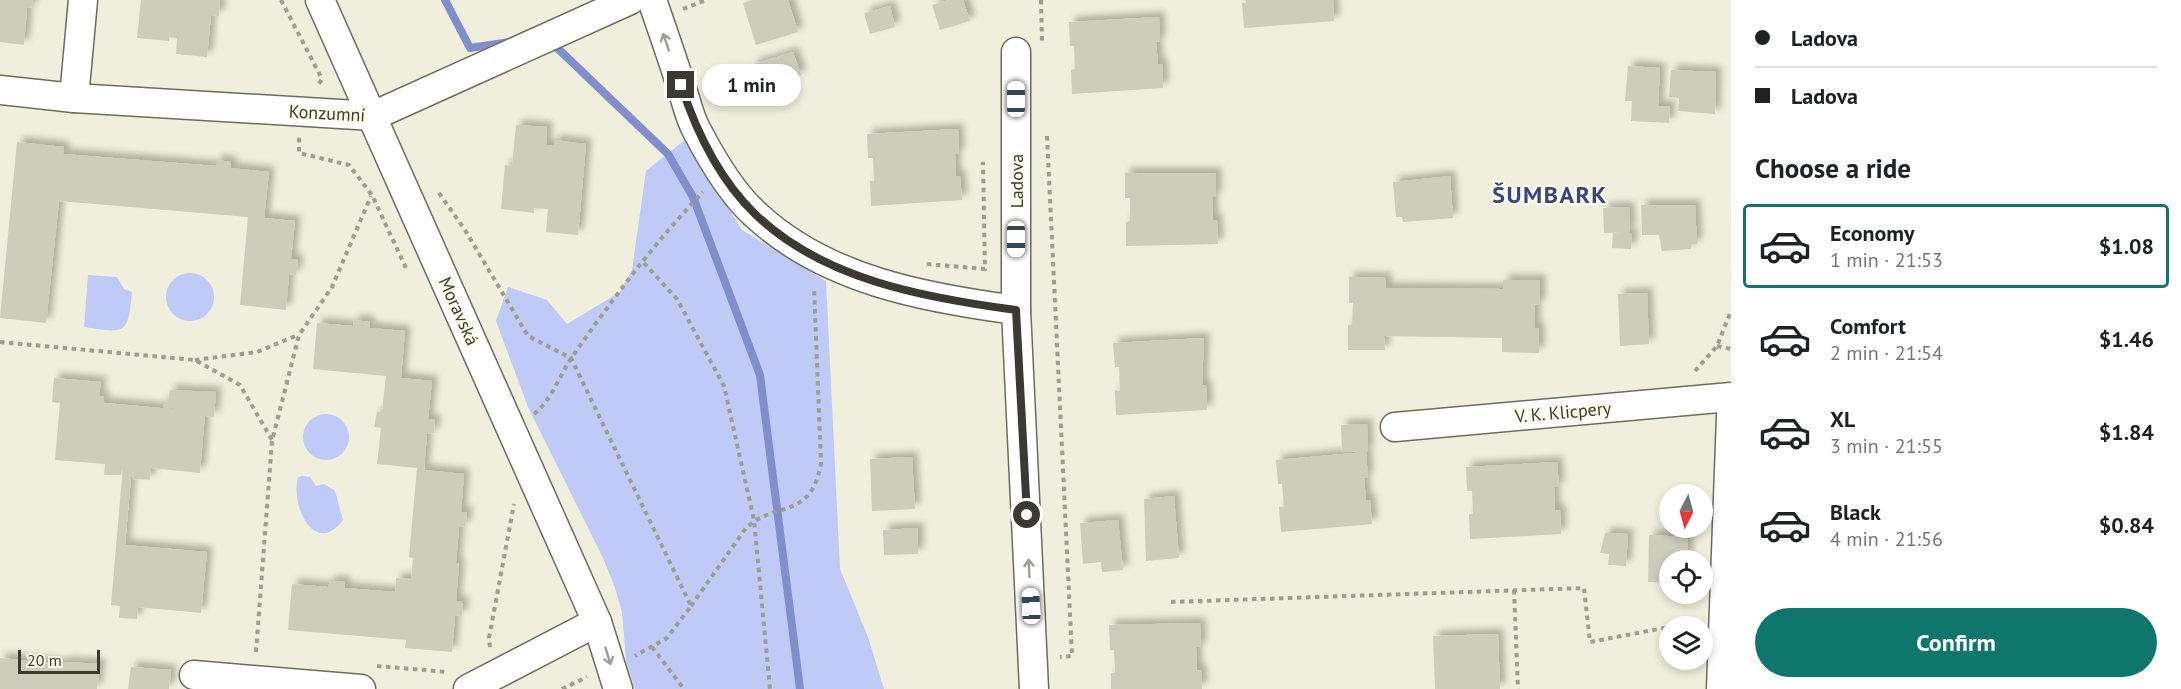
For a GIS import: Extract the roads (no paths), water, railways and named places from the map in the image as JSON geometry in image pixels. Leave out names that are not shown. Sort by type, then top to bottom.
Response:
[{"type":"street","points":[[74,98],[83,0]]},
{"type":"street","name":"Moravská","points":[[320,0],[597,622],[618,689]]},
{"type":"street","name":"Konzumní","points":[[0,90],[74,98],[373,116],[630,0]]},
{"type":"street","points":[[652,0],[695,127],[722,172],[754,213],[784,239],[819,257],[910,292],[952,302],[1016,310]]},
{"type":"street","name":"Ladova","points":[[1029,48],[1016,310],[1034,689]]},
{"type":"street","name":"V. K. Klicpery","points":[[1395,427],[1731,397]]},
{"type":"street","points":[[1721,689],[1731,416]]},
{"type":"street","points":[[468,689],[597,622]]},
{"type":"street","points":[[194,675],[360,689]]},
{"type":"waterway","points":[[445,0],[470,48],[510,42]]},
{"type":"waterway","points":[[550,41],[668,154],[693,197],[760,375],[800,689]]},
{"type":"district","name":"ŠUMBARK","points":[[1550,194]]}]
